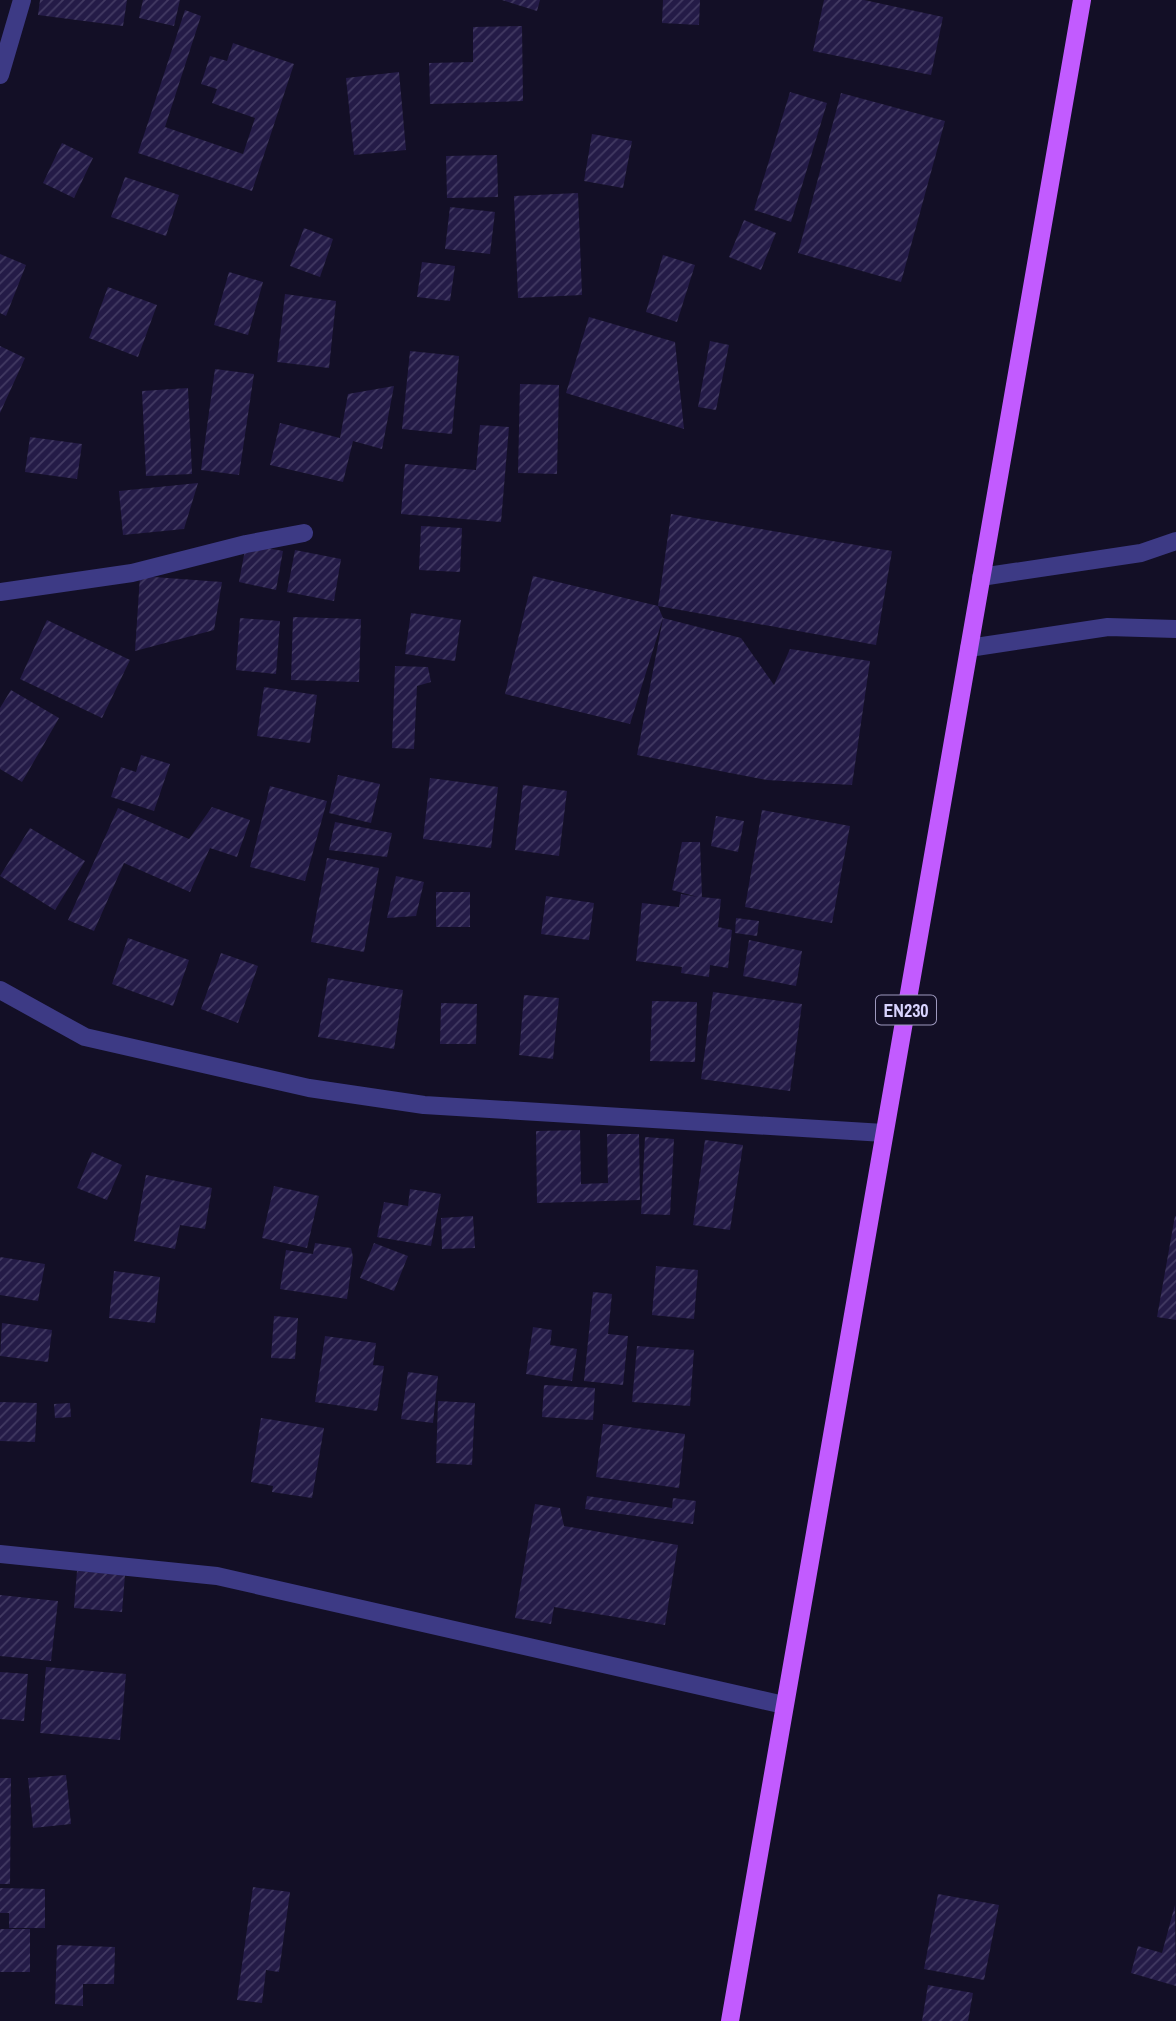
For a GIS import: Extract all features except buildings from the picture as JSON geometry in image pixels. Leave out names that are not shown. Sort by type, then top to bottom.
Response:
[{"type":"main road","name":"EN230","points":[[730,2021],[1082,0]]},
{"type":"street","points":[[0,75],[22,0]]},
{"type":"street","points":[[0,592],[132,573],[246,544],[304,533]]},
{"type":"street","points":[[981,577],[1141,553],[1176,541]]},
{"type":"street","points":[[969,648],[1108,627],[1176,629]]},
{"type":"street","points":[[0,990],[85,1037],[309,1088],[424,1105],[884,1133]]},
{"type":"street","points":[[0,1554],[217,1576],[784,1705]]}]
